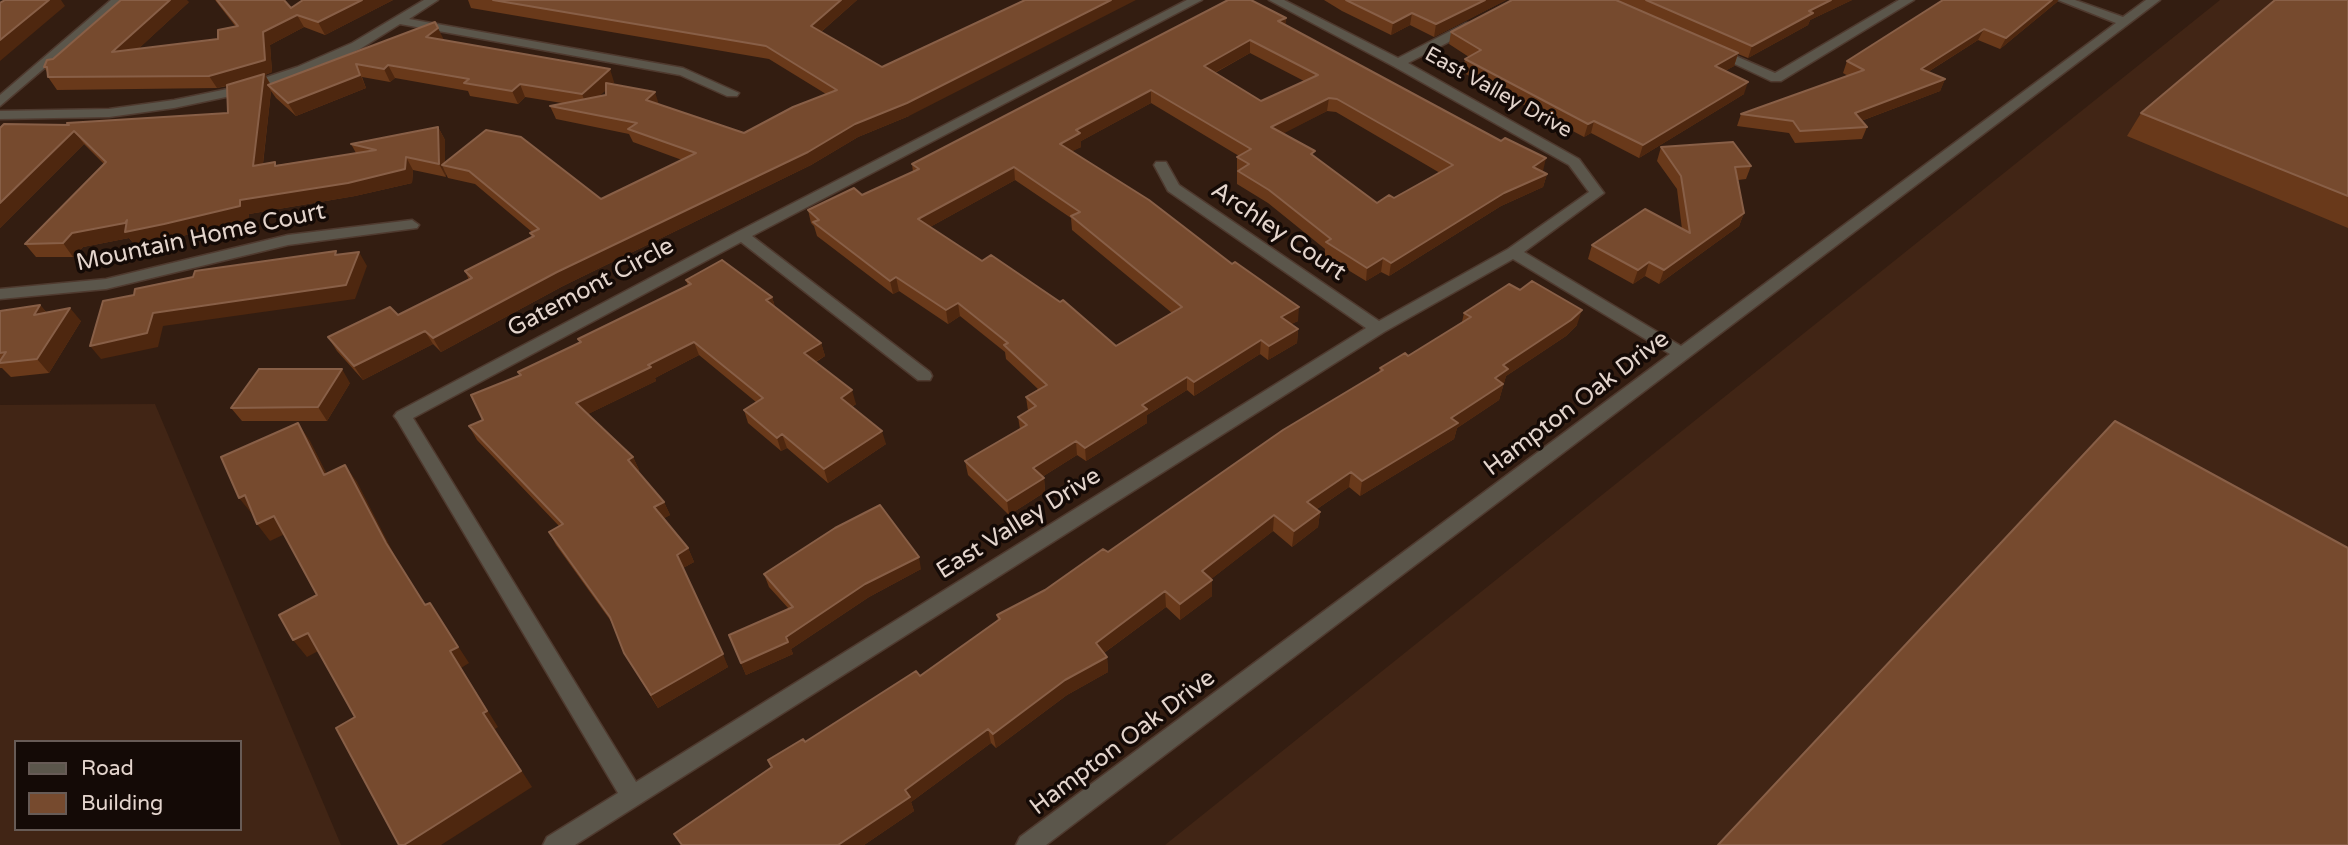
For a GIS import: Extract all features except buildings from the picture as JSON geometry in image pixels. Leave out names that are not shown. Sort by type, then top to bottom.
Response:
[{"type":"street","points":[[0,102],[118,0]]},
{"type":"street","points":[[0,115],[109,113],[207,98],[302,70],[401,22],[432,0]]},
{"type":"street","name":"Gatemont Circle","points":[[632,796],[403,416],[742,235],[1196,0]]},
{"type":"street","points":[[1275,0],[1398,63]]},
{"type":"street","points":[[1700,45],[1776,78],[1908,0]]},
{"type":"street","points":[[2064,0],[2123,21]]},
{"type":"street","name":"Hampton Oak Drive","points":[[1028,845],[2154,0]]},
{"type":"street","name":"East Valley Drive","points":[[1398,63],[1484,19]]},
{"type":"street","points":[[401,22],[672,70],[704,79],[732,93]]},
{"type":"street","name":"East Valley Drive","points":[[555,845],[1378,328],[1514,252],[1597,193],[1574,163],[1398,63]]},
{"type":"street","name":"Archley Court","points":[[1161,165],[1173,188],[1378,328]]},
{"type":"street","name":"Mountain Home Court","points":[[0,294],[106,284],[288,240],[412,225]]},
{"type":"street","points":[[742,235],[924,376]]},
{"type":"street","points":[[1514,252],[1684,355]]},
{"type":"shaded area","points":[[2220,0],[2348,0],[2348,845],[1165,845]]},
{"type":"shaded area","points":[[155,404],[341,845],[0,845],[0,405]]}]
